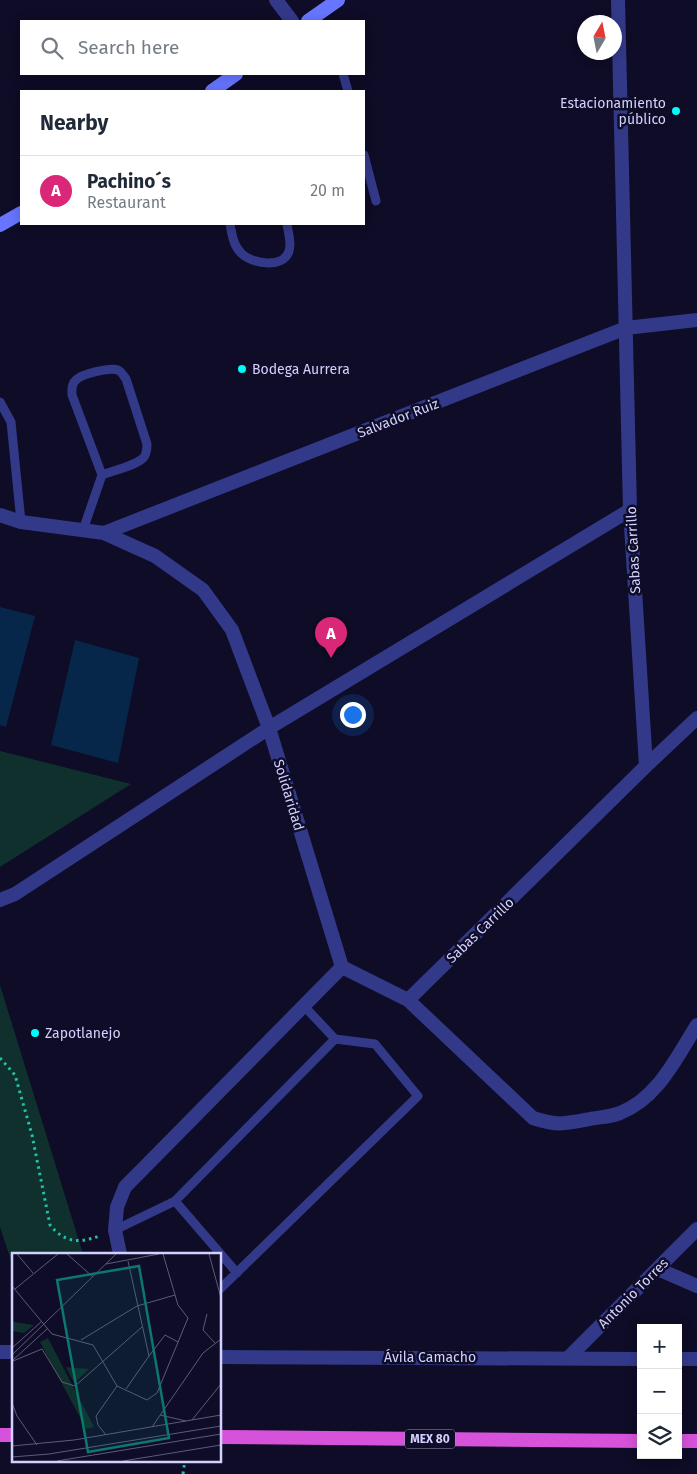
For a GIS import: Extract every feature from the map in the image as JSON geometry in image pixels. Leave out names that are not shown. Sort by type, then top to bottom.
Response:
[{"type":"highway","name":"MEX 80","points":[[221,1437],[637,1441]]},
{"type":"highway","points":[[682,1441],[697,1441]]},
{"type":"main road","points":[[316,19],[338,0]]},
{"type":"main road","points":[[213,90],[235,75]]},
{"type":"main road","points":[[0,226],[20,214]]},
{"type":"street","points":[[276,0],[291,20]]},
{"type":"street","name":"Sabas Carrillo","points":[[408,1000],[646,766],[630,510],[618,0]]},
{"type":"street","name":"Salvador Ruiz","points":[[104,533],[626,328],[697,320]]},
{"type":"street","points":[[0,900],[23,888],[269,728],[630,510]]},
{"type":"street","name":"Solidaridad","points":[[0,515],[21,522],[104,533],[155,556],[203,590],[232,630],[269,728],[342,967]]},
{"type":"street","points":[[646,766],[697,718]]},
{"type":"street","points":[[120,1253],[115,1230],[117,1207],[124,1187],[342,967],[408,1000],[533,1118],[551,1124],[565,1124],[618,1114],[636,1105],[648,1096],[660,1082],[697,1025]]},
{"type":"street","name":"Antonio Torres","points":[[569,1357],[697,1229]]},
{"type":"street","points":[[658,1269],[697,1286]]},
{"type":"street","name":"Ávila Camacho","points":[[221,1357],[637,1358]]},
{"type":"street","points":[[682,1359],[697,1359]]},
{"type":"lane","points":[[343,75],[348,90]]},
{"type":"lane","points":[[365,158],[376,201]]},
{"type":"lane","points":[[230,225],[234,242],[240,252],[247,258],[257,262],[268,263],[285,258],[289,252],[287,225]]},
{"type":"lane","points":[[83,530],[102,475],[72,395],[72,387],[75,380],[82,376],[108,369],[116,369],[122,372],[126,378],[147,444],[147,451],[138,462],[102,475]]},
{"type":"lane","points":[[0,402],[10,422],[21,522]]},
{"type":"lane","points":[[221,1288],[418,1096],[376,1044],[335,1039],[304,1006]]},
{"type":"lane","points":[[115,1230],[175,1201],[335,1039]]},
{"type":"lane","points":[[175,1201],[220,1253]]},
{"type":"lane","points":[[221,1254],[237,1273]]},
{"type":"path","points":[[0,1058],[15,1075],[32,1135],[50,1225],[57,1234],[68,1240],[96,1238],[115,1230]]},
{"type":"green space","points":[[0,751],[131,784],[0,867]]},
{"type":"green space","points":[[0,985],[83,1253],[12,1253],[12,1264],[0,1227]]},
{"type":"water","points":[[0,607],[35,616],[6,727],[0,725]]},
{"type":"water","points":[[75,640],[139,658],[118,763],[51,745]]},
{"type":"place","name":"Estacionamiento público","points":[[676,111]]},
{"type":"place","name":"Bodega Aurrera","points":[[242,369]]},
{"type":"place","name":"Pachino´s","points":[[331,658]]},
{"type":"place","name":"Zapotlanejo","points":[[35,1033]]}]
